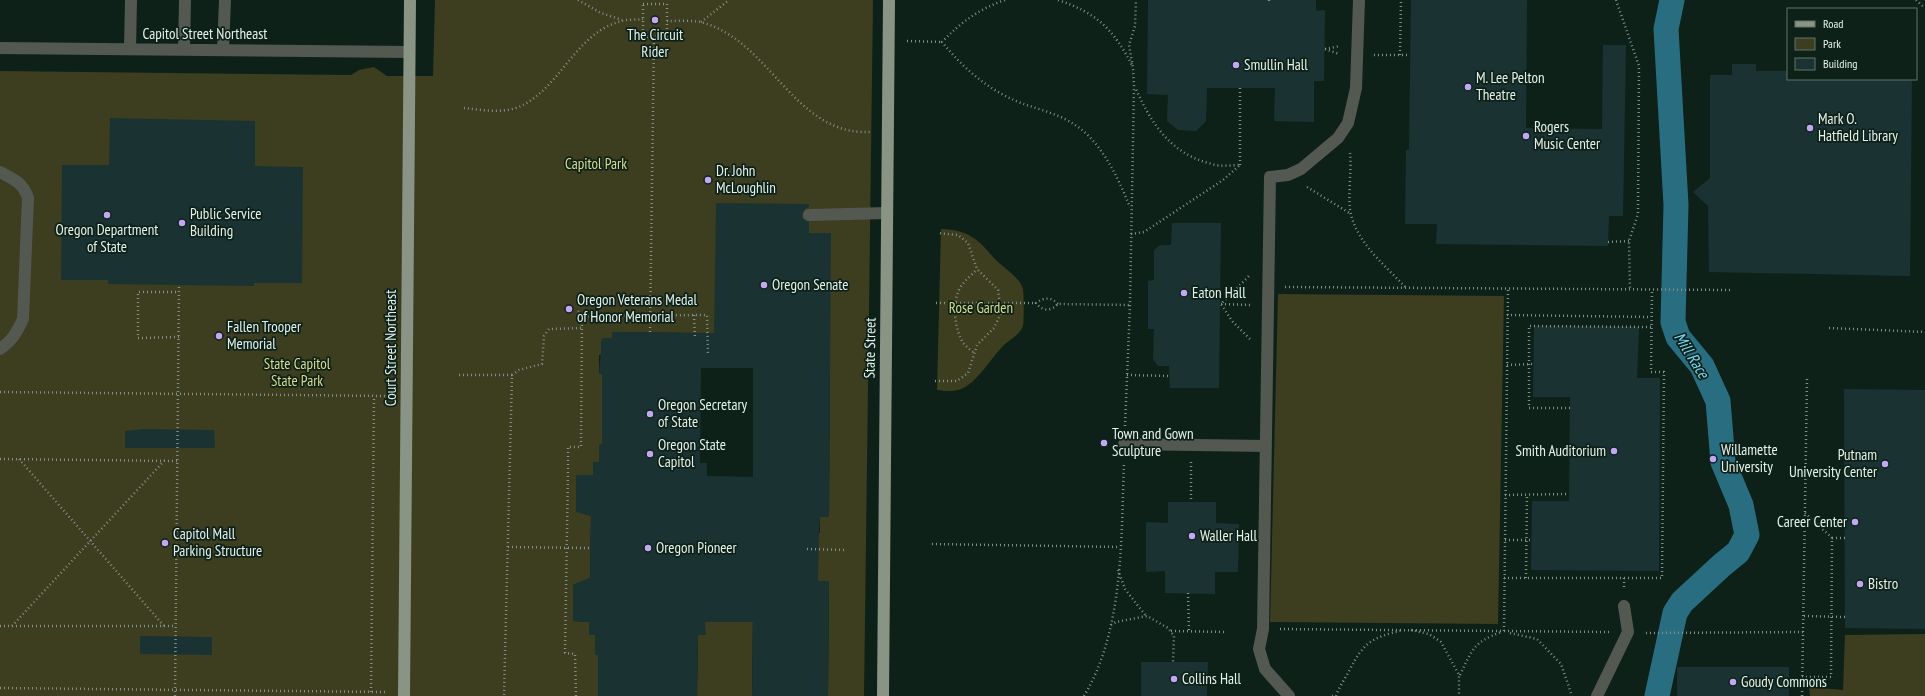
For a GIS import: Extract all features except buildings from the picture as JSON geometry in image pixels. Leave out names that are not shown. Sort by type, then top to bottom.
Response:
[{"type":"main road","name":"Court Street Northeast","points":[[404,694],[410,0]]},
{"type":"main road","name":"State Street","points":[[883,696],[889,0]]},
{"type":"street","points":[[130,50],[132,0]]},
{"type":"street","points":[[184,50],[185,0]]},
{"type":"street","points":[[223,50],[225,0]]},
{"type":"street","points":[[1289,696],[1265,669],[1259,649],[1263,629],[1270,177],[1288,175],[1301,169],[1329,147],[1338,138],[1348,123],[1356,88],[1359,0]]},
{"type":"street","name":"Capitol Street Northeast","points":[[0,48],[409,52]]},
{"type":"street","points":[[0,172],[19,181],[26,191],[28,198],[23,320],[17,334],[8,344],[0,349]]},
{"type":"street","points":[[809,215],[887,213]]},
{"type":"street","points":[[1124,444],[1266,446]]},
{"type":"street","points":[[1597,696],[1628,632],[1624,606]]},
{"type":"path","points":[[578,0],[601,13],[622,20],[643,20]]},
{"type":"path","points":[[700,22],[729,0]]},
{"type":"path","points":[[889,41],[942,42],[958,25],[974,13],[1005,0]]},
{"type":"path","points":[[1058,0],[1086,11],[1103,24],[1119,41],[1134,68]]},
{"type":"path","points":[[1084,696],[1095,677],[1106,646],[1115,600],[1120,547],[1130,305],[1134,86],[1134,68],[1129,45],[1135,26],[1136,0]]},
{"type":"path","points":[[1400,55],[1401,0]]},
{"type":"path","points":[[1616,0],[1639,66],[1638,214],[1629,241],[1630,290]]},
{"type":"path","points":[[1916,0],[1925,8]]},
{"type":"path","points":[[655,2],[667,4],[667,37],[643,36],[643,4],[655,2]]},
{"type":"path","points":[[464,108],[506,110],[520,106],[538,95],[579,48],[597,32],[622,20]]},
{"type":"path","points":[[667,21],[700,22],[723,31],[743,44],[805,106],[827,122],[851,131],[888,133]]},
{"type":"path","points":[[650,332],[654,37]]},
{"type":"path","points":[[942,42],[954,57],[987,86],[1003,95],[1072,123],[1083,132],[1110,164],[1131,209]]},
{"type":"path","points":[[1134,86],[1145,110],[1156,128],[1169,142],[1185,154],[1212,165],[1240,166]]},
{"type":"path","points":[[1240,88],[1240,166]]},
{"type":"path","points":[[1348,123],[1351,162],[1351,214],[1361,238],[1375,256],[1407,288]]},
{"type":"path","points":[[1131,234],[1144,232],[1223,180],[1240,166]]},
{"type":"path","points":[[1288,175],[1351,214]]},
{"type":"path","points":[[935,382],[951,382],[963,378],[971,367],[973,352],[977,345],[998,322],[1001,312],[1001,303],[998,290],[977,269],[968,243],[958,235],[938,233]]},
{"type":"path","points":[[1608,242],[1629,241]]},
{"type":"path","points":[[1221,304],[1255,269],[1269,266]]},
{"type":"path","points":[[973,352],[964,344],[959,335],[956,322],[956,303],[958,293],[962,285],[977,269]]},
{"type":"path","points":[[175,696],[179,285]]},
{"type":"path","points":[[1300,287],[1731,290]]},
{"type":"path","points":[[1504,632],[1508,289]]},
{"type":"path","points":[[1504,578],[1662,578],[1664,372],[1651,372],[1652,290]]},
{"type":"path","points":[[179,337],[138,338],[138,292],[180,292]]},
{"type":"path","points":[[936,303],[1036,303],[1048,298],[1055,300],[1058,304]]},
{"type":"path","points":[[1036,303],[1040,308],[1047,310],[1054,308],[1058,304],[1130,305]]},
{"type":"path","points":[[1221,304],[1248,305]]},
{"type":"path","points":[[1221,304],[1232,321],[1254,343],[1268,348]]},
{"type":"path","points":[[576,696],[575,654],[565,654],[568,447],[581,447],[582,316],[578,311]]},
{"type":"path","points":[[694,315],[695,339]]},
{"type":"path","points":[[582,316],[707,315],[708,355]]},
{"type":"path","points":[[1507,315],[1651,317]]},
{"type":"path","points":[[1570,408],[1529,408],[1529,326],[1651,327]]},
{"type":"path","points":[[459,375],[512,375],[519,370],[542,364],[544,336],[549,329],[582,328]]},
{"type":"path","points":[[1829,328],[1925,332]]},
{"type":"path","points":[[1507,365],[1534,364]]},
{"type":"path","points":[[504,696],[512,375]]},
{"type":"path","points":[[1127,375],[1169,376]]},
{"type":"path","points":[[1802,696],[1807,378]]},
{"type":"path","points":[[0,392],[406,396]]},
{"type":"path","points":[[371,692],[374,396]]},
{"type":"path","points":[[1191,445],[1191,502]]},
{"type":"path","points":[[0,459],[178,461]]},
{"type":"path","points":[[19,459],[164,626]]},
{"type":"path","points":[[12,626],[164,461]]},
{"type":"path","points":[[1505,494],[1569,494]]},
{"type":"path","points":[[1526,578],[1527,494]]},
{"type":"path","points":[[1805,513],[1832,538],[1845,538]]},
{"type":"path","points":[[1802,677],[1831,677],[1832,538]]},
{"type":"path","points":[[1505,540],[1532,540]]},
{"type":"path","points":[[932,544],[1120,547]]},
{"type":"path","points":[[508,547],[590,548]]},
{"type":"path","points":[[807,549],[846,550]]},
{"type":"path","points":[[1118,569],[1125,589],[1147,616],[1171,631],[1174,636],[1173,662]]},
{"type":"path","points":[[1188,593],[1189,631]]},
{"type":"path","points":[[1110,625],[1116,622],[1147,616]]},
{"type":"path","points":[[1804,616],[1845,617]]},
{"type":"path","points":[[0,626],[176,626]]},
{"type":"path","points":[[1263,629],[1406,629],[1504,632],[1628,632],[1689,634],[1803,632]]},
{"type":"path","points":[[1332,696],[1336,695],[1359,652],[1371,641],[1386,634],[1406,629],[1429,634],[1441,642],[1459,675]]},
{"type":"path","points":[[1171,631],[1226,632]]},
{"type":"path","points":[[1459,696],[1459,675],[1473,648],[1483,639],[1504,632],[1537,639],[1561,664],[1572,696]]},
{"type":"path","points":[[0,688],[371,692],[404,694]]},
{"type":"green space","name":"State Capitol State Park","points":[[435,0],[873,0],[864,696],[828,696],[829,581],[818,581],[818,566],[807,533],[820,533],[820,517],[829,517],[830,350],[714,355],[688,333],[612,332],[612,338],[602,338],[601,355],[599,355],[599,374],[602,374],[602,444],[599,462],[593,462],[593,475],[576,475],[576,511],[591,516],[590,578],[573,585],[573,621],[589,622],[589,635],[595,635],[595,655],[598,655],[598,696],[0,696],[0,71],[351,75],[359,70],[374,67],[387,76],[433,76]]},
{"type":"green space","name":"Rose Garden","points":[[941,229],[965,233],[977,240],[1018,280],[1023,289],[1023,326],[1020,332],[999,350],[984,370],[973,381],[961,389],[952,391],[937,390]]},
{"type":"green space","points":[[1278,294],[1504,296],[1498,624],[1270,622]]},
{"type":"green space","points":[[722,615],[753,615],[752,696],[697,696],[698,635],[705,635],[705,622],[722,622]]},
{"type":"green space","points":[[1925,634],[1925,696],[1810,696],[1809,687],[1843,690],[1845,635]]},
{"type":"waterway","name":"Mill Race","points":[[1657,696],[1675,613],[1682,602],[1738,552],[1747,535],[1741,505],[1723,462],[1718,401],[1702,366],[1678,337],[1673,322],[1676,205],[1666,29],[1672,0]]},
{"type":"place","name":"The Circuit Rider","points":[[655,20]]},
{"type":"place","name":"Smullin Hall","points":[[1236,65]]},
{"type":"place","name":"M. Lee Pelton Theatre","points":[[1468,87]]},
{"type":"place","name":"Mark O. Hatfield Library","points":[[1810,128]]},
{"type":"place","name":"Rogers Music Center","points":[[1526,136]]},
{"type":"place","name":"Dr. John McLoughlin","points":[[708,180]]},
{"type":"place","name":"Oregon Department of State","points":[[107,215]]},
{"type":"place","name":"Public Service Building","points":[[182,223]]},
{"type":"place","name":"Oregon Senate","points":[[764,285]]},
{"type":"place","name":"Eaton Hall","points":[[1184,293]]},
{"type":"place","name":"Oregon Veterans Medal of Honor Memorial","points":[[569,309]]},
{"type":"place","name":"Fallen Trooper Memorial","points":[[219,336]]},
{"type":"place","name":"Oregon Secretary of State","points":[[650,414]]},
{"type":"place","name":"Town and Gown Sculpture","points":[[1104,443]]},
{"type":"place","name":"Smith Auditorium","points":[[1614,451]]},
{"type":"place","name":"Oregon State Capitol","points":[[650,454]]},
{"type":"place","name":"Willamette University","points":[[1713,459]]},
{"type":"place","name":"Putnam University Center","points":[[1885,464]]},
{"type":"place","name":"Career Center","points":[[1855,522]]},
{"type":"place","name":"Waller Hall","points":[[1192,536]]},
{"type":"place","name":"Capitol Mall Parking Structure","points":[[165,543]]},
{"type":"place","name":"Oregon Pioneer","points":[[648,548]]},
{"type":"place","name":"Bistro","points":[[1860,584]]},
{"type":"place","name":"Collins Hall","points":[[1174,679]]},
{"type":"place","name":"Goudy Commons","points":[[1733,682]]},
{"type":"park label","name":"Capitol Park","points":[[596,164]]}]
